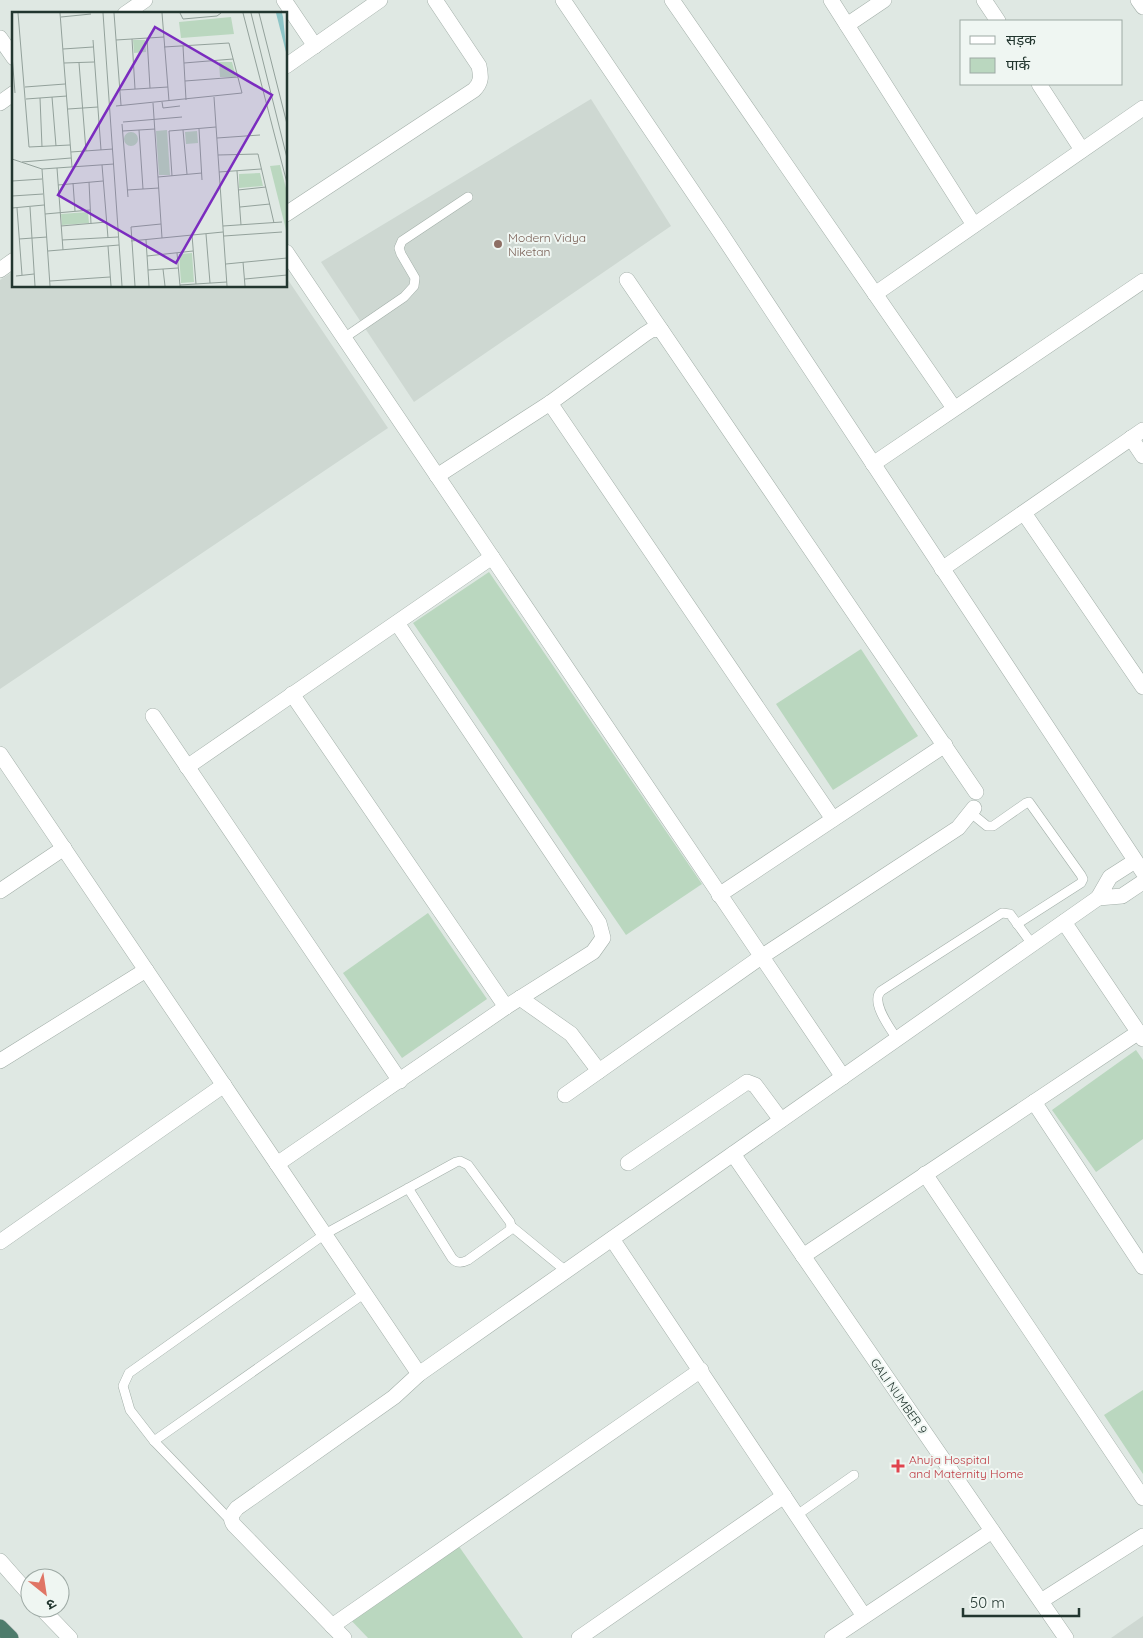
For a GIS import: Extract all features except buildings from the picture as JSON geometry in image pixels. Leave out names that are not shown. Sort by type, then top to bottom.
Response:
[{"type":"highway","points":[[0,1627],[11,1638]]},
{"type":"street","points":[[128,12],[145,0]]},
{"type":"street","points":[[284,0],[316,46]]},
{"type":"street","points":[[288,65],[380,0]]},
{"type":"street","points":[[288,213],[479,85],[482,77],[479,66],[435,0]]},
{"type":"street","points":[[344,1638],[231,1521],[231,1516],[237,1508],[394,1398],[420,1374],[1098,898],[1110,877],[1139,867],[720,232],[563,0]]},
{"type":"street","points":[[831,0],[974,224]]},
{"type":"street","points":[[847,25],[884,0]]},
{"type":"street","points":[[984,0],[997,20]]},
{"type":"street","points":[[1138,0],[1143,7]]},
{"type":"street","points":[[676,2],[954,408]]},
{"type":"street","points":[[0,38],[12,55]]},
{"type":"street","points":[[1040,85],[1082,150]]},
{"type":"street","points":[[0,103],[12,94]]},
{"type":"street","points":[[875,294],[1143,108]]},
{"type":"street","points":[[288,255],[843,1077]]},
{"type":"street","points":[[0,270],[12,261]]},
{"type":"street","points":[[627,280],[976,792]]},
{"type":"street","points":[[873,464],[1143,281]]},
{"type":"street","points":[[437,476],[550,403],[653,329],[661,330]]},
{"type":"street","points":[[550,403],[833,819]]},
{"type":"street","points":[[942,569],[1137,434],[1143,456]]},
{"type":"street","points":[[1024,513],[1143,687]]},
{"type":"street","points":[[187,767],[492,558]]},
{"type":"street","points":[[277,1164],[520,998],[593,952],[603,938],[602,931],[594,915],[397,622]]},
{"type":"street","points":[[292,694],[506,1008]]},
{"type":"street","points":[[153,716],[400,1081]]},
{"type":"street","points":[[720,895],[945,745]]},
{"type":"street","points":[[0,754],[420,1374]]},
{"type":"street","points":[[565,1095],[761,957],[958,828],[973,810]]},
{"type":"street","points":[[0,891],[64,848]]},
{"type":"street","points":[[1098,898],[1122,896],[1143,882]]},
{"type":"street","points":[[803,1256],[1034,1102],[1141,1036],[1064,922]]},
{"type":"street","points":[[0,1061],[146,970]]},
{"type":"street","points":[[520,998],[571,1034],[599,1071]]},
{"type":"street","points":[[628,1163],[746,1082],[756,1085],[781,1120]]},
{"type":"street","points":[[0,1242],[224,1085]]},
{"type":"street","points":[[1034,1102],[1143,1267]]},
{"type":"street","name":"GALI NUMBER 9","points":[[732,1154],[1066,1638]]},
{"type":"street","points":[[925,1174],[1143,1498]]},
{"type":"street","points":[[612,1239],[864,1616]]},
{"type":"street","points":[[332,1626],[701,1370]]},
{"type":"street","points":[[579,1638],[784,1496]]},
{"type":"street","points":[[832,1638],[992,1531]]},
{"type":"street","points":[[1041,1601],[1143,1536]]},
{"type":"street","points":[[0,1562],[20,1584]]},
{"type":"street","points":[[51,1618],[70,1638]]},
{"type":"lane","points":[[344,338],[404,297],[414,286],[415,278],[399,248],[402,241],[468,197]]},
{"type":"lane","points":[[973,810],[987,826],[994,826],[1026,802],[1029,802],[1081,875],[1081,883],[1017,924]]},
{"type":"lane","points":[[897,1039],[879,1009],[877,995],[881,991],[1002,913],[1010,914],[1032,944]]},
{"type":"lane","points":[[231,1521],[154,1440],[130,1410],[123,1386],[129,1373],[141,1362],[325,1234],[460,1161],[468,1166],[510,1222],[511,1226],[566,1271]]},
{"type":"lane","points":[[408,1188],[452,1258],[457,1262],[460,1263],[468,1260],[507,1233],[511,1226]]},
{"type":"lane","points":[[154,1440],[365,1293]]},
{"type":"lane","points":[[797,1515],[854,1475]]},
{"type":"shaded area","name":"Modern Vidya Niketan","points":[[591,99],[671,226],[414,402],[321,262]]},
{"type":"shaded area","points":[[12,272],[12,288],[288,288],[288,280],[388,428],[0,689],[0,280]]},
{"type":"shaded area","points":[[1143,1616],[1143,1638],[1111,1638]]},
{"type":"green space","points":[[489,572],[702,884],[626,935],[413,623]]},
{"type":"green space","points":[[861,649],[918,736],[833,790],[776,704]]},
{"type":"green space","points":[[428,913],[487,999],[402,1058],[343,973]]},
{"type":"green space","points":[[1136,1050],[1143,1060],[1143,1139],[1096,1172],[1052,1110]]},
{"type":"green space","points":[[1143,1390],[1143,1474],[1104,1415]]},
{"type":"green space","points":[[458,1545],[523,1638],[368,1638],[348,1617]]},
{"type":"place","name":"Modern Vidya Niketan","points":[[498,244]]},
{"type":"place","name":"Ahuja Hospital and Maternity Home","points":[[898,1466]]}]
